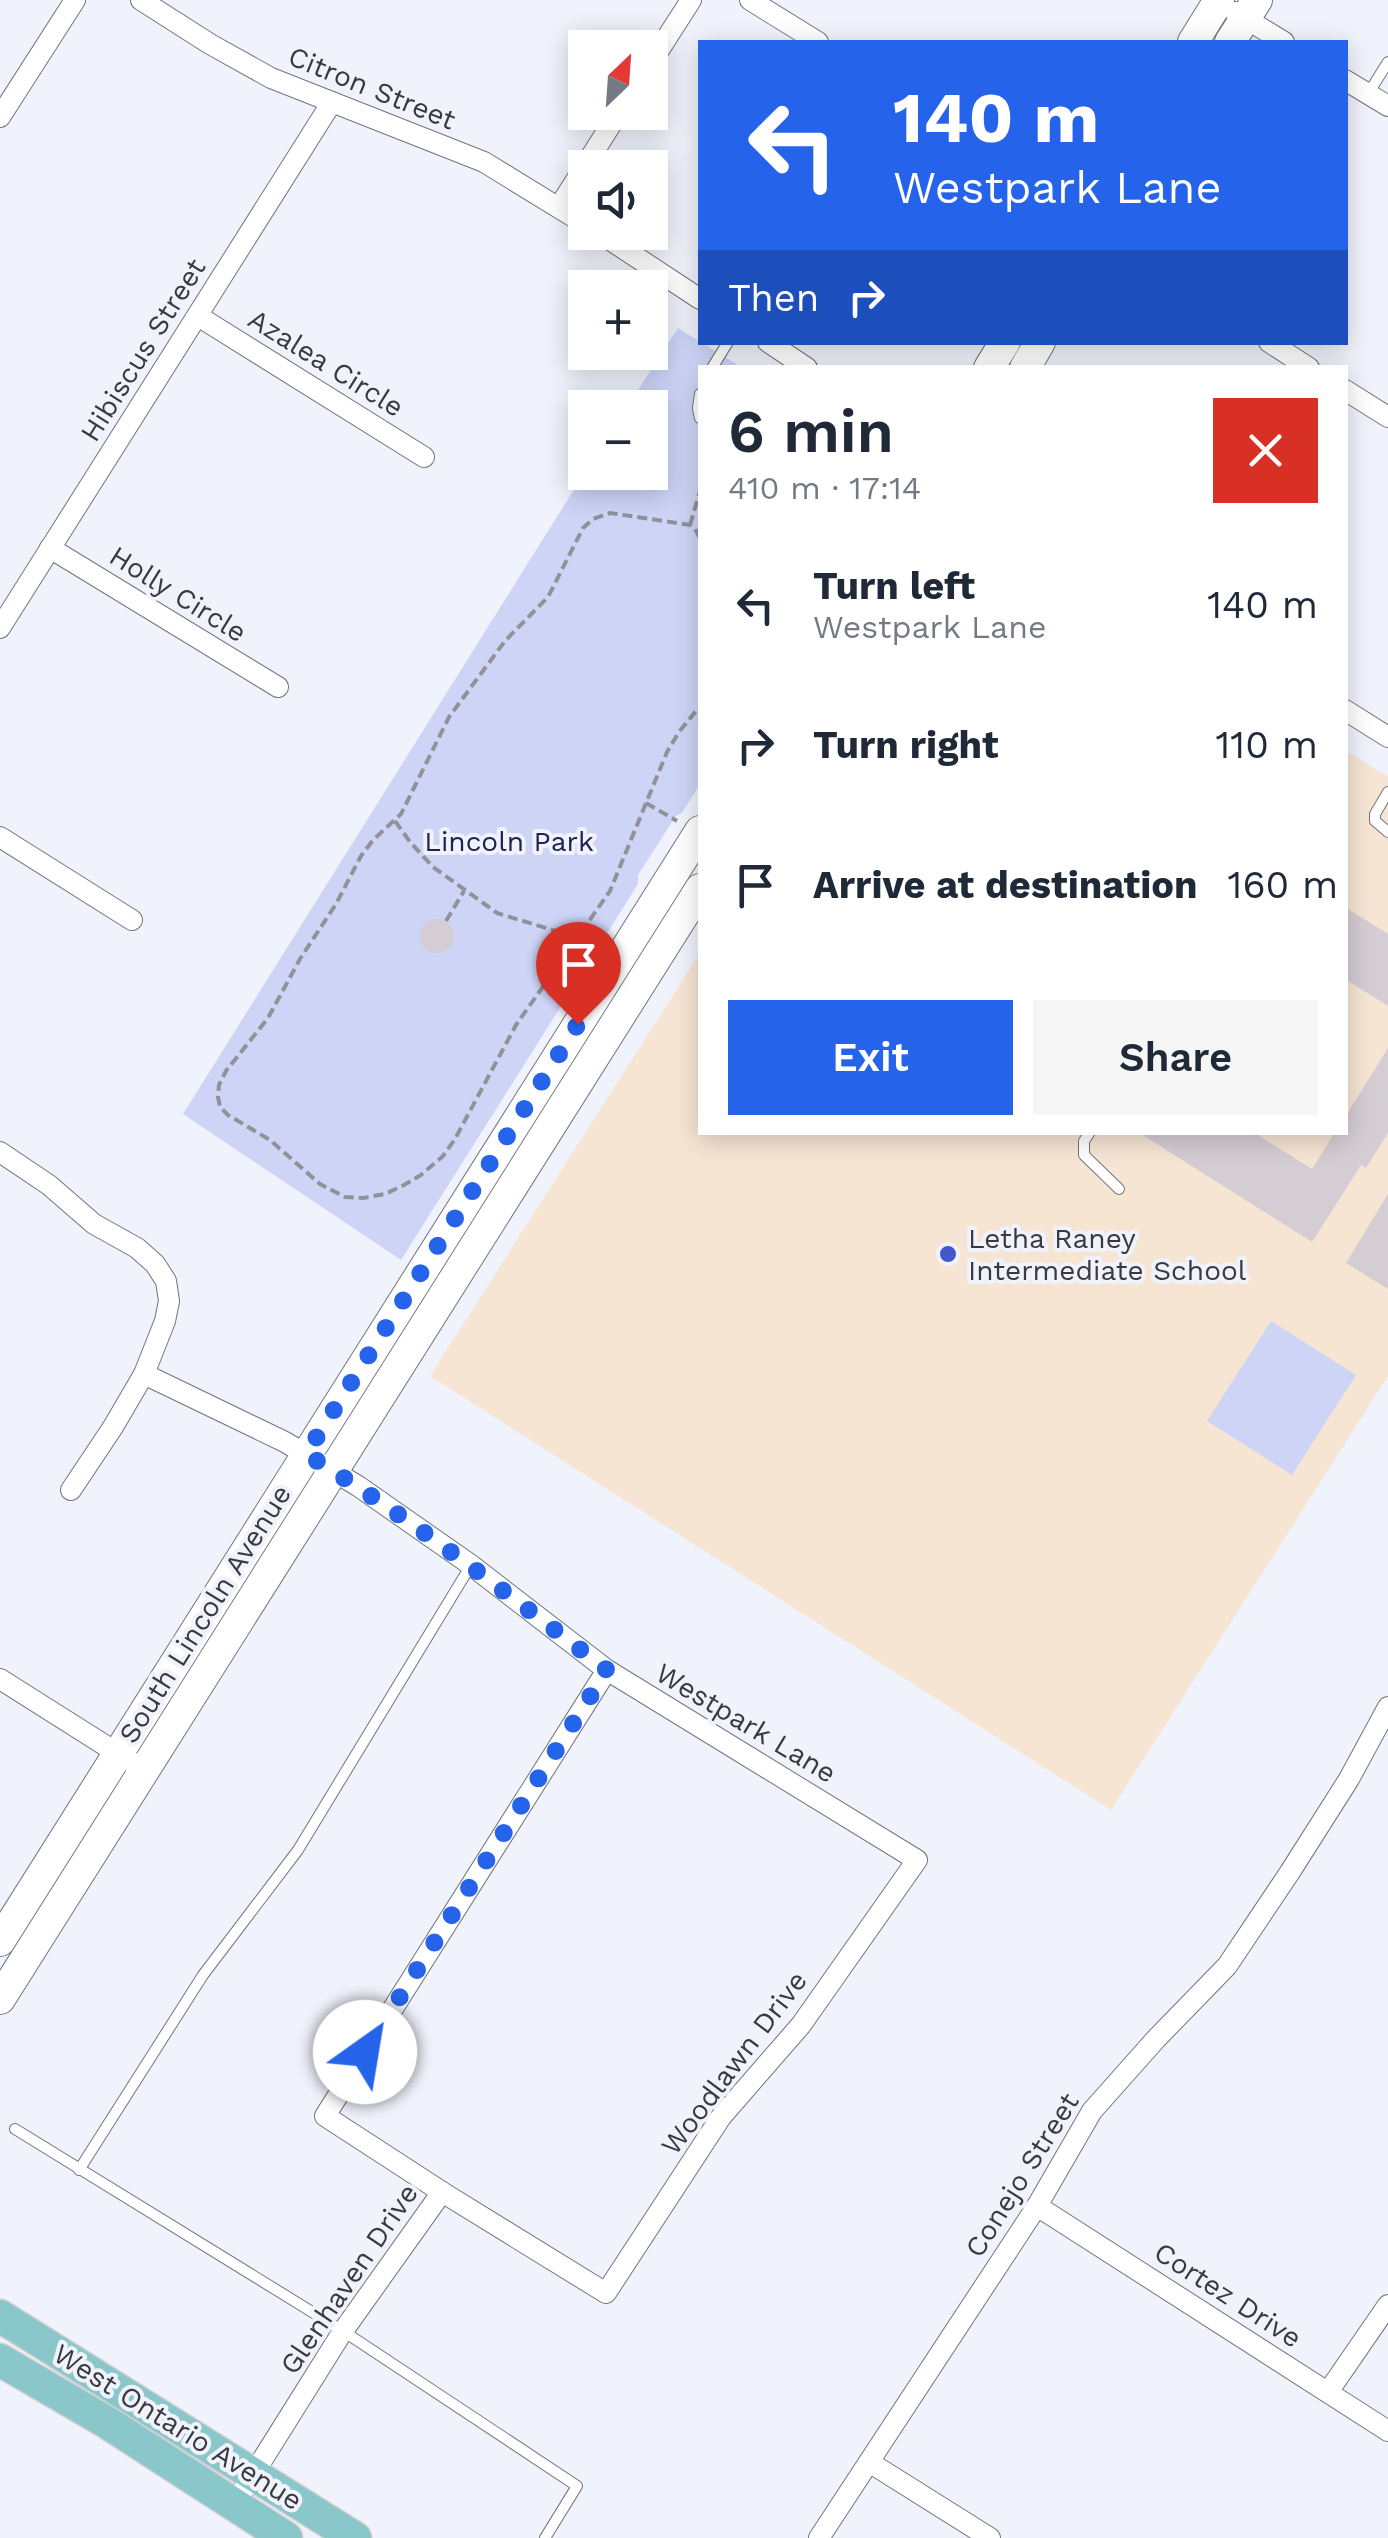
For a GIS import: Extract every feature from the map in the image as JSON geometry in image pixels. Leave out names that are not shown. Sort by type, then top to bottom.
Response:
[{"type":"main road","points":[[1193,40],[1219,1]]},
{"type":"main road","name":"South Lincoln Avenue","points":[[0,2000],[144,1770],[690,827]]},
{"type":"main road","name":"South Lincoln Avenue","points":[[0,1941],[117,1753],[319,1462],[698,893]]},
{"type":"main road","name":"West Ontario Avenue","points":[[0,2316],[355,2538]]},
{"type":"main road","name":"West Ontario Avenue","points":[[0,2360],[108,2422],[286,2538]]},
{"type":"street","points":[[0,117],[75,0]]},
{"type":"street","name":"Citron Street","points":[[141,0],[271,78],[484,162],[568,212]]},
{"type":"street","points":[[668,36],[691,0]]},
{"type":"street","points":[[750,0],[815,40]]},
{"type":"street","points":[[1219,1],[1278,40]]},
{"type":"street","points":[[1348,82],[1388,106]]},
{"type":"street","name":"Hibiscus Street","points":[[0,628],[332,102]]},
{"type":"street","points":[[559,206],[608,130]]},
{"type":"street","points":[[625,250],[698,298]]},
{"type":"street","name":"Azalea Circle","points":[[198,316],[424,457]]},
{"type":"street","points":[[772,345],[802,365]]},
{"type":"street","points":[[1274,345],[1304,365]]},
{"type":"street","points":[[1348,392],[1388,417]]},
{"type":"street","name":"Holly Circle","points":[[50,548],[278,687]]},
{"type":"street","points":[[1348,715],[1388,737]]},
{"type":"street","points":[[0,837],[132,920]]},
{"type":"street","points":[[0,1152],[94,1224],[138,1248],[166,1282],[169,1301],[165,1320],[144,1374],[71,1490]]},
{"type":"street","name":"Westpark Lane","points":[[144,1374],[319,1462],[471,1565],[607,1670],[917,1860]]},
{"type":"street","name":"Glenhaven Drive","points":[[234,2505],[342,2331],[442,2192],[325,2116],[607,1670]]},
{"type":"street","points":[[0,1679],[144,1770]]},
{"type":"street","name":"Conejo Street","points":[[819,2538],[1038,2206],[1092,2110],[1228,1966],[1348,1779],[1388,1706]]},
{"type":"street","name":"Woodlawn Drive","points":[[442,2192],[606,2293],[721,2117],[801,2025],[917,1860]]},
{"type":"street","name":"Cortez Drive","points":[[1038,2206],[1388,2431]]},
{"type":"street","points":[[1328,2392],[1388,2305]]},
{"type":"street","points":[[869,2462],[990,2538]]},
{"type":"lane","points":[[1368,94],[1388,62]]},
{"type":"lane","points":[[1388,792],[1375,814],[1375,821],[1388,832]]},
{"type":"lane","points":[[1088,1135],[1084,1155],[1119,1189]]},
{"type":"lane","points":[[79,2170],[203,1975],[298,1850],[471,1565]]},
{"type":"lane","points":[[15,2130],[342,2331],[578,2486],[545,2538]]},
{"type":"path","points":[[690,525],[698,498]]},
{"type":"path","points":[[698,534],[690,525],[610,513],[593,519],[583,528],[548,597],[505,641],[449,717],[402,814],[361,856],[268,1018],[226,1070],[219,1085],[220,1107],[270,1140],[331,1191],[345,1197],[385,1194],[420,1176],[454,1139],[516,1025],[616,881],[668,752],[698,708]]},
{"type":"path","points":[[646,803],[690,827]]},
{"type":"path","points":[[395,821],[433,867],[497,913],[577,937]]},
{"type":"path","points":[[446,921],[464,890]]},
{"type":"shaded area","name":"Letha Raney Intermediate School","points":[[1348,752],[1388,777],[1388,1376],[1111,1810],[430,1376],[698,956],[698,1135],[1348,1135]]},
{"type":"green space","name":"Lincoln Park","points":[[678,328],[698,340],[698,345],[705,345],[738,365],[698,365],[698,787],[638,875],[638,884],[401,1260],[183,1114],[574,490],[668,490],[668,390],[638,390],[651,370],[668,370],[668,343]]},
{"type":"green space","points":[[1271,1321],[1356,1375],[1292,1475],[1207,1421]]},
{"type":"building","points":[[1348,909],[1388,934],[1388,1006],[1348,981]]},
{"type":"building","points":[[437,919],[449,924],[454,936],[449,948],[437,953],[425,948],[420,936],[425,924]]},
{"type":"building","points":[[1388,1048],[1388,1133],[1366,1168],[1361,1165],[1312,1242],[1143,1135],[1258,1135],[1312,1169],[1333,1135],[1348,1135],[1348,1112]]},
{"type":"building","points":[[1388,1194],[1388,1289],[1346,1263]]},
{"type":"place","name":"Letha Raney Intermediate School","points":[[948,1254]]},
{"type":"route","points":[[365,2052],[607,1670],[471,1565],[306,1454],[578,1024]]}]
